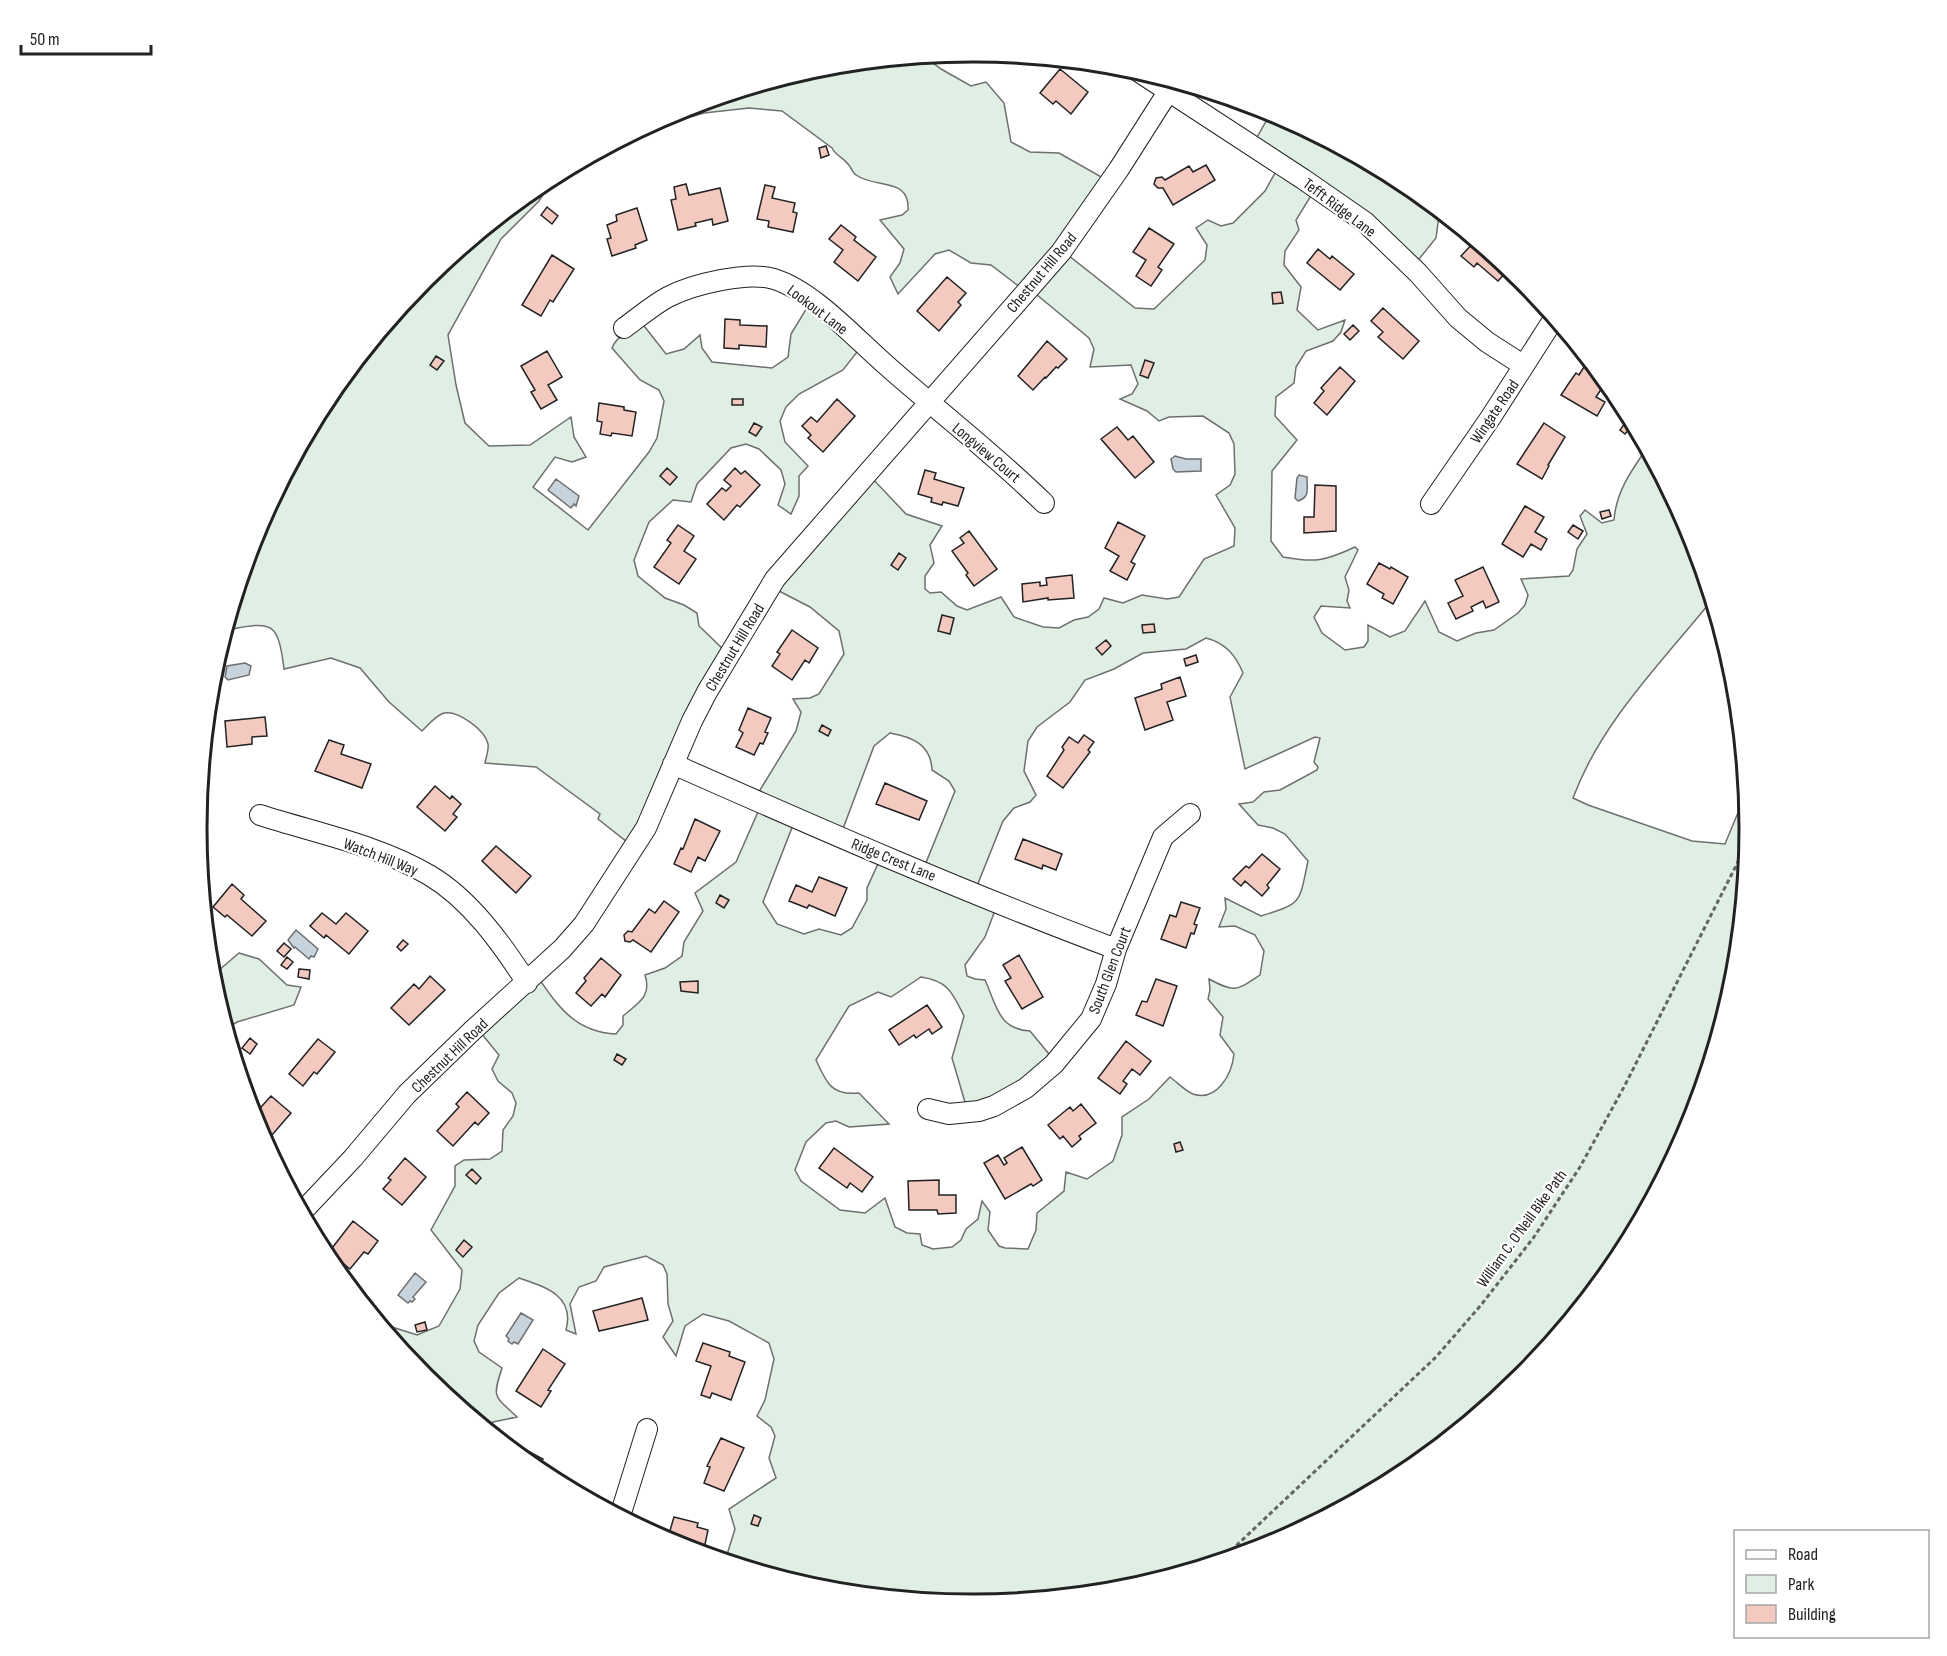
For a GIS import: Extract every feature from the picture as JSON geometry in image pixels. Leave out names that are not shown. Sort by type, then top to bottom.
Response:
[{"type":"street","name":"Chestnut Hill Road","points":[[307,1206],[353,1158],[407,1094],[562,949],[593,912],[646,828],[707,692],[775,579],[1061,252],[1119,169],[1171,88]]},
{"type":"street","name":"Tefft Ridge Lane","points":[[1177,89],[1365,222],[1418,273],[1458,318],[1523,368]]},
{"type":"street","name":"Lookout Lane","points":[[624,328],[668,297],[696,285],[739,277],[774,278],[797,290],[830,314],[930,403]]},
{"type":"street","name":"Wingate Road","points":[[1431,504],[1551,324]]},
{"type":"street","name":"Longview Court","points":[[930,403],[1044,502]]},
{"type":"street","name":"Ridge Crest Lane","points":[[674,764],[843,839],[1116,949]]},
{"type":"street","name":"South Glen Court","points":[[928,1109],[949,1114],[994,1107],[1041,1076],[1067,1049],[1091,1019],[1106,984],[1116,949],[1163,837],[1190,814]]},
{"type":"street","name":"Watch Hill Way","points":[[260,815],[383,854],[428,875],[473,912],[527,983]]},
{"type":"street","points":[[622,1509],[647,1429]]},
{"type":"path","name":"William C. O'Neill Bike Path","points":[[1232,1549],[1436,1357],[1534,1237],[1580,1167],[1624,1087],[1739,860]]},
{"type":"green space","points":[[933,63],[971,86],[986,82],[1004,103],[1011,142],[1030,152],[1059,153],[1112,183],[1068,255],[1135,308],[1154,309],[1205,260],[1207,245],[1196,228],[1208,220],[1221,226],[1233,223],[1265,191],[1280,164],[1256,139],[1267,120],[1313,141],[1357,164],[1438,219],[1436,238],[1415,264],[1315,189],[1296,220],[1299,230],[1285,251],[1284,265],[1301,287],[1297,310],[1318,330],[1345,320],[1341,332],[1333,341],[1306,351],[1296,367],[1294,383],[1276,397],[1275,416],[1297,440],[1272,471],[1271,541],[1283,557],[1304,560],[1327,558],[1355,547],[1358,550],[1345,577],[1349,590],[1347,601],[1350,608],[1321,606],[1314,617],[1322,633],[1345,650],[1364,647],[1368,641],[1368,625],[1390,637],[1405,631],[1425,601],[1439,632],[1457,641],[1476,633],[1494,630],[1518,613],[1525,605],[1528,595],[1521,579],[1569,576],[1573,570],[1577,549],[1587,534],[1580,516],[1585,510],[1602,523],[1614,520],[1621,491],[1642,455],[1682,535],[1699,582],[1707,606],[1616,718],[1585,770],[1573,798],[1692,841],[1725,844],[1739,810],[1738,878],[1725,978],[1714,1026],[1699,1074],[1682,1121],[1661,1167],[1611,1254],[1582,1295],[1550,1333],[1479,1404],[1440,1436],[1357,1492],[1267,1536],[1220,1554],[1123,1580],[1074,1588],[1024,1593],[974,1594],[923,1593],[873,1588],[824,1580],[727,1554],[735,1529],[729,1509],[776,1478],[769,1458],[775,1436],[771,1427],[757,1416],[765,1400],[774,1359],[769,1343],[729,1321],[703,1314],[685,1326],[676,1356],[663,1337],[673,1321],[668,1304],[667,1274],[663,1265],[646,1256],[604,1267],[596,1281],[579,1287],[570,1304],[576,1334],[566,1330],[568,1318],[566,1309],[562,1301],[548,1289],[519,1278],[499,1293],[478,1325],[474,1341],[479,1352],[502,1368],[496,1391],[497,1396],[517,1417],[492,1423],[432,1370],[392,1327],[417,1335],[439,1326],[460,1289],[462,1270],[431,1230],[455,1186],[455,1166],[464,1160],[490,1159],[502,1151],[503,1130],[513,1116],[516,1103],[512,1093],[498,1081],[492,1069],[499,1055],[477,1028],[535,973],[568,1015],[589,1028],[616,1034],[623,1025],[623,1016],[645,994],[647,983],[645,975],[665,968],[682,956],[684,942],[703,911],[695,893],[736,862],[761,805],[757,795],[796,731],[801,712],[793,699],[810,698],[819,694],[844,654],[839,631],[810,607],[773,588],[871,477],[906,514],[942,526],[930,545],[934,563],[925,576],[925,589],[930,593],[941,592],[957,606],[967,610],[1001,597],[1014,617],[1043,627],[1059,628],[1074,620],[1088,617],[1099,609],[1104,598],[1123,603],[1142,595],[1167,599],[1179,597],[1204,559],[1234,546],[1235,528],[1216,495],[1230,485],[1235,474],[1234,444],[1229,433],[1203,416],[1169,417],[1159,421],[1147,411],[1120,399],[1132,394],[1138,384],[1131,365],[1090,367],[1094,349],[1089,338],[1037,295],[1029,294],[991,265],[971,263],[949,250],[935,254],[898,294],[890,277],[900,263],[904,249],[880,220],[902,215],[908,210],[904,193],[890,185],[873,182],[856,175],[832,148],[782,111],[749,108],[704,113],[680,120],[727,102],[775,88],[824,76],[873,68]],"holes":[[[1206,638],[1229,651],[1243,673],[1230,697],[1245,769],[1315,737],[1320,738],[1314,762],[1318,767],[1317,770],[1280,790],[1264,792],[1253,802],[1239,804],[1258,825],[1273,828],[1285,834],[1308,861],[1300,893],[1297,899],[1285,908],[1261,916],[1225,898],[1226,909],[1219,927],[1235,926],[1255,935],[1264,951],[1260,975],[1246,984],[1230,988],[1209,979],[1208,999],[1223,1017],[1220,1035],[1234,1054],[1226,1078],[1216,1090],[1202,1095],[1190,1093],[1170,1077],[1149,1099],[1122,1117],[1122,1135],[1113,1161],[1087,1179],[1066,1172],[1064,1191],[1037,1213],[1036,1230],[1028,1249],[999,1246],[988,1230],[990,1212],[982,1201],[978,1219],[966,1229],[961,1240],[952,1247],[933,1249],[922,1245],[920,1234],[907,1233],[895,1227],[885,1198],[865,1213],[840,1210],[801,1181],[795,1170],[806,1142],[826,1123],[836,1121],[849,1127],[889,1124],[859,1093],[842,1092],[831,1086],[816,1060],[849,1006],[878,992],[891,997],[921,977],[944,985],[953,995],[964,1016],[952,1058],[967,1109],[1010,1095],[1053,1059],[1030,1031],[1011,1026],[1005,1021],[996,1007],[985,980],[967,976],[965,965],[985,937],[997,905],[975,891],[1003,821],[1014,808],[1030,802],[1036,795],[1024,771],[1028,741],[1037,727],[1070,702],[1085,680],[1114,669],[1143,653],[1186,649]],[[890,733],[906,737],[924,748],[931,761],[932,770],[949,781],[955,791],[925,865],[882,855],[867,888],[867,900],[852,928],[841,935],[819,929],[804,934],[777,924],[763,902],[795,820],[841,834],[874,746]]]},
{"type":"green space","points":[[543,195],[501,239],[448,335],[465,423],[489,446],[530,445],[571,417],[574,437],[586,457],[572,462],[555,457],[533,487],[588,530],[649,452],[657,438],[664,401],[659,390],[640,380],[612,348],[628,330],[641,322],[666,354],[684,349],[700,335],[702,348],[712,362],[772,368],[788,357],[791,334],[811,301],[864,343],[843,370],[799,394],[786,407],[780,421],[785,442],[808,466],[799,476],[799,496],[791,514],[778,505],[785,484],[781,470],[759,449],[746,444],[731,448],[697,484],[691,502],[673,500],[649,522],[634,560],[638,576],[665,598],[697,613],[699,626],[725,651],[631,845],[598,819],[600,814],[536,767],[485,763],[488,744],[482,733],[470,722],[456,715],[444,713],[435,718],[422,731],[389,702],[360,668],[331,658],[284,669],[279,641],[275,633],[270,628],[253,626],[233,629],[265,535],[286,489],[336,402],[365,361],[432,286],[468,252]]},
{"type":"green space","points":[[239,953],[259,959],[287,985],[301,987],[294,1005],[233,1025],[221,969]]},
{"type":"shaded area","points":[[1175,456],[1201,459],[1201,471],[1176,472],[1171,459]]},
{"type":"shaded area","points":[[1299,475],[1307,477],[1307,489],[1306,495],[1298,501],[1295,498]]},
{"type":"shaded area","points":[[556,479],[579,496],[576,506],[574,504],[571,508],[548,490]]},
{"type":"shaded area","points":[[245,663],[251,666],[249,675],[228,680],[225,677],[227,666]]},
{"type":"shaded area","points":[[296,930],[318,949],[314,957],[311,956],[309,959],[294,948],[288,940]]},
{"type":"shaded area","points":[[415,1273],[426,1282],[413,1297],[415,1299],[408,1303],[398,1295]]},
{"type":"shaded area","points":[[521,1313],[533,1320],[518,1344],[514,1342],[512,1344],[506,1336]]},
{"type":"building","points":[[1060,69],[1088,92],[1071,114],[1056,101],[1053,104],[1040,93]]},
{"type":"building","points":[[826,146],[829,155],[821,158],[819,148]]},
{"type":"building","points":[[1206,165],[1215,180],[1173,205],[1163,188],[1158,188],[1154,184],[1156,178],[1162,177],[1165,180],[1189,166],[1193,172]]},
{"type":"building","points":[[686,184],[689,195],[720,188],[728,221],[713,225],[712,219],[678,230],[671,200],[676,199],[674,187]]},
{"type":"building","points":[[765,185],[775,187],[772,198],[795,203],[793,212],[797,213],[793,232],[768,227],[769,221],[757,219]]},
{"type":"building","points":[[547,207],[558,216],[552,224],[541,215]]},
{"type":"building","points":[[637,208],[647,240],[635,245],[636,248],[612,256],[607,239],[611,238],[607,225],[617,221],[616,215]]},
{"type":"building","points":[[841,225],[856,237],[854,240],[876,257],[858,281],[834,262],[843,250],[829,239]]},
{"type":"building","points":[[1149,228],[1174,244],[1158,267],[1162,270],[1151,286],[1136,276],[1146,260],[1133,252]]},
{"type":"building","points":[[1471,245],[1503,275],[1498,281],[1477,263],[1474,267],[1461,256]]},
{"type":"building","points":[[1318,249],[1330,259],[1332,256],[1354,274],[1340,290],[1307,263]]},
{"type":"building","points":[[552,255],[574,269],[553,302],[550,300],[541,316],[522,305]]},
{"type":"building","points":[[947,277],[966,293],[958,302],[961,305],[939,331],[917,311]]},
{"type":"building","points":[[1281,292],[1283,303],[1273,304],[1272,293]]},
{"type":"building","points":[[1383,308],[1419,341],[1403,359],[1378,337],[1383,332],[1371,321]]},
{"type":"building","points":[[725,319],[740,320],[740,325],[767,326],[766,347],[739,345],[739,349],[724,348]]},
{"type":"building","points":[[1353,325],[1359,331],[1350,340],[1344,334]]},
{"type":"building","points":[[1047,341],[1067,359],[1033,390],[1018,376]]},
{"type":"building","points":[[547,351],[562,377],[548,385],[557,400],[541,409],[531,392],[535,390],[521,366]]},
{"type":"building","points":[[436,356],[444,361],[437,370],[430,365]]},
{"type":"building","points":[[1145,360],[1154,363],[1148,378],[1140,375]]},
{"type":"building","points":[[1585,365],[1602,389],[1596,397],[1605,402],[1597,416],[1561,395],[1576,373],[1579,375]]},
{"type":"building","points":[[1340,367],[1355,381],[1327,415],[1314,403],[1324,391],[1321,388]]},
{"type":"building","points":[[732,399],[743,399],[743,405],[732,405]]},
{"type":"building","points":[[837,399],[855,416],[823,452],[808,438],[811,435],[802,426],[811,417],[817,422]]},
{"type":"building","points":[[599,403],[624,407],[624,410],[636,412],[632,436],[600,434],[602,422],[597,421]]},
{"type":"building","points":[[754,423],[762,427],[756,436],[749,432]]},
{"type":"building","points":[[1544,423],[1565,437],[1542,479],[1517,464]]},
{"type":"building","points":[[1624,424],[1628,430],[1625,434],[1620,430]]},
{"type":"building","points":[[1117,427],[1128,440],[1133,436],[1154,462],[1135,478],[1101,439]]},
{"type":"building","points":[[667,468],[677,477],[670,485],[660,476]]},
{"type":"building","points":[[735,468],[741,474],[745,471],[760,485],[740,507],[737,505],[724,520],[707,504],[722,488],[726,491],[731,486],[724,480]]},
{"type":"building","points":[[925,470],[936,473],[934,479],[964,488],[958,506],[931,502],[932,498],[918,494]]},
{"type":"building","points":[[1315,485],[1336,486],[1336,531],[1304,533],[1304,517],[1314,517]]},
{"type":"building","points":[[1525,506],[1544,517],[1535,532],[1547,539],[1541,550],[1531,544],[1523,557],[1502,544]]},
{"type":"building","points":[[1609,510],[1611,516],[1602,519],[1600,512]]},
{"type":"building","points":[[1118,522],[1145,536],[1131,562],[1135,564],[1127,580],[1110,571],[1119,556],[1105,548]]},
{"type":"building","points":[[678,525],[694,536],[684,551],[696,559],[679,584],[654,567],[671,543],[667,540]]},
{"type":"building","points":[[1573,525],[1583,531],[1578,539],[1568,532]]},
{"type":"building","points":[[969,531],[997,569],[974,586],[966,575],[968,573],[952,551],[964,543],[960,538]]},
{"type":"building","points":[[899,553],[906,558],[898,570],[891,565]]},
{"type":"building","points":[[1379,563],[1408,577],[1393,604],[1382,598],[1384,594],[1367,584]]},
{"type":"building","points":[[1483,567],[1499,602],[1486,608],[1483,601],[1471,607],[1473,611],[1456,619],[1448,603],[1463,596],[1455,580]]},
{"type":"building","points":[[1072,575],[1074,598],[1048,600],[1048,598],[1023,602],[1022,584],[1040,582],[1040,586],[1047,585],[1046,578]]},
{"type":"building","points":[[942,615],[954,618],[950,634],[938,631]]},
{"type":"building","points":[[1154,624],[1155,632],[1143,633],[1142,625]]},
{"type":"building","points":[[792,630],[818,648],[809,663],[805,660],[792,680],[772,666],[780,654],[777,652]]},
{"type":"building","points":[[1106,640],[1111,646],[1102,655],[1096,648]]},
{"type":"building","points":[[1196,655],[1198,662],[1186,666],[1184,659]]},
{"type":"building","points":[[1180,677],[1186,696],[1167,702],[1173,720],[1145,730],[1135,698],[1162,689],[1161,684]]},
{"type":"building","points":[[748,708],[771,718],[763,744],[760,743],[754,755],[736,747],[743,733],[739,730]]},
{"type":"building","points":[[265,717],[267,736],[252,737],[252,744],[227,747],[225,721]]},
{"type":"building","points":[[822,725],[831,730],[828,736],[819,731]]},
{"type":"building","points":[[1084,735],[1094,742],[1088,750],[1090,752],[1063,788],[1047,776],[1064,750],[1062,747],[1069,737],[1078,743]]},
{"type":"building","points":[[329,740],[344,745],[341,754],[371,764],[362,788],[315,771]]},
{"type":"building","points":[[885,783],[927,801],[919,820],[876,804]]},
{"type":"building","points":[[435,786],[450,799],[452,796],[461,804],[453,814],[457,817],[445,831],[417,807]]},
{"type":"building","points":[[695,819],[720,831],[705,861],[698,857],[691,872],[674,864],[681,848],[683,849]]},
{"type":"building","points":[[1023,839],[1062,854],[1056,870],[1043,865],[1042,869],[1015,859]]},
{"type":"building","points":[[496,846],[531,876],[516,893],[482,861]]},
{"type":"building","points":[[1262,854],[1280,869],[1267,885],[1269,888],[1262,896],[1245,881],[1241,886],[1233,879],[1246,866],[1249,868]]},
{"type":"building","points":[[819,877],[847,888],[835,916],[809,905],[807,908],[789,901],[796,885],[812,892]]},
{"type":"building","points":[[232,884],[244,895],[241,899],[266,921],[252,936],[227,915],[225,917],[213,907]]},
{"type":"building","points":[[720,895],[729,900],[724,908],[716,903]]},
{"type":"building","points":[[664,901],[679,912],[651,952],[633,940],[625,941],[624,935],[628,931],[632,932],[649,909],[655,913]]},
{"type":"building","points":[[1181,902],[1200,908],[1194,924],[1197,925],[1194,934],[1191,933],[1186,948],[1161,939],[1170,915],[1176,917]]},
{"type":"building","points":[[322,913],[336,924],[346,913],[368,931],[349,954],[326,935],[324,938],[310,926]]},
{"type":"building","points":[[403,940],[408,944],[401,951],[397,947]]},
{"type":"building","points":[[284,943],[291,949],[284,957],[277,951]]},
{"type":"building","points":[[1019,955],[1043,997],[1022,1009],[1005,981],[1011,978],[1003,965]]},
{"type":"building","points":[[287,957],[293,962],[287,969],[281,965]]},
{"type":"building","points":[[601,958],[621,975],[605,997],[602,994],[591,1006],[576,993],[586,981],[584,978]]},
{"type":"building","points":[[299,969],[310,970],[309,979],[298,977]]},
{"type":"building","points":[[430,976],[445,990],[409,1025],[391,1008],[414,984],[419,989]]},
{"type":"building","points":[[1156,979],[1177,986],[1163,1026],[1136,1015],[1142,1001],[1147,1002]]},
{"type":"building","points":[[698,981],[698,993],[681,991],[680,982]]},
{"type":"building","points":[[927,1005],[942,1027],[932,1034],[929,1029],[916,1038],[914,1035],[899,1045],[889,1030]]},
{"type":"building","points":[[250,1038],[257,1044],[250,1054],[242,1048]]},
{"type":"building","points":[[318,1039],[335,1052],[317,1074],[314,1072],[303,1086],[289,1074]]},
{"type":"building","points":[[1126,1041],[1151,1061],[1140,1075],[1132,1069],[1123,1081],[1127,1084],[1120,1094],[1098,1078]]},
{"type":"building","points":[[617,1054],[626,1059],[622,1065],[614,1060]]},
{"type":"building","points":[[467,1092],[489,1113],[478,1125],[475,1122],[453,1146],[437,1131],[459,1107],[456,1104]]},
{"type":"building","points":[[271,1096],[291,1113],[272,1135],[260,1108]]},
{"type":"building","points":[[1081,1104],[1096,1123],[1079,1136],[1081,1139],[1072,1147],[1063,1136],[1060,1139],[1048,1125],[1070,1107],[1073,1111]]},
{"type":"building","points":[[1180,1142],[1183,1150],[1176,1152],[1174,1144]]},
{"type":"building","points":[[1022,1147],[1042,1180],[1005,1199],[984,1163],[998,1155],[1004,1165],[1007,1163],[1004,1158]]},
{"type":"building","points":[[834,1148],[873,1177],[862,1192],[850,1183],[847,1188],[819,1168]]},
{"type":"building","points":[[405,1158],[426,1177],[402,1205],[383,1189],[391,1180],[388,1178]]},
{"type":"building","points":[[472,1169],[481,1178],[476,1184],[466,1175]]},
{"type":"building","points":[[939,1180],[939,1195],[956,1195],[956,1213],[938,1214],[937,1210],[909,1210],[908,1181]]},
{"type":"building","points":[[353,1221],[378,1241],[368,1254],[364,1252],[350,1269],[342,1263],[332,1248]]},
{"type":"building","points":[[464,1240],[472,1247],[463,1257],[456,1250]]},
{"type":"building","points":[[642,1298],[648,1320],[599,1331],[593,1311]]},
{"type":"building","points":[[425,1322],[427,1330],[417,1332],[415,1325]]},
{"type":"building","points":[[703,1343],[730,1352],[729,1356],[745,1362],[731,1400],[712,1393],[710,1398],[701,1395],[711,1366],[696,1361]]},
{"type":"building","points":[[543,1349],[565,1364],[548,1390],[551,1391],[541,1407],[516,1391]]},
{"type":"building","points":[[721,1438],[744,1448],[724,1491],[704,1483],[710,1467],[707,1466]]},
{"type":"building","points":[[754,1515],[761,1518],[758,1526],[751,1524]]},
{"type":"building","points":[[674,1517],[698,1523],[697,1527],[708,1530],[705,1545],[670,1531]]}]
